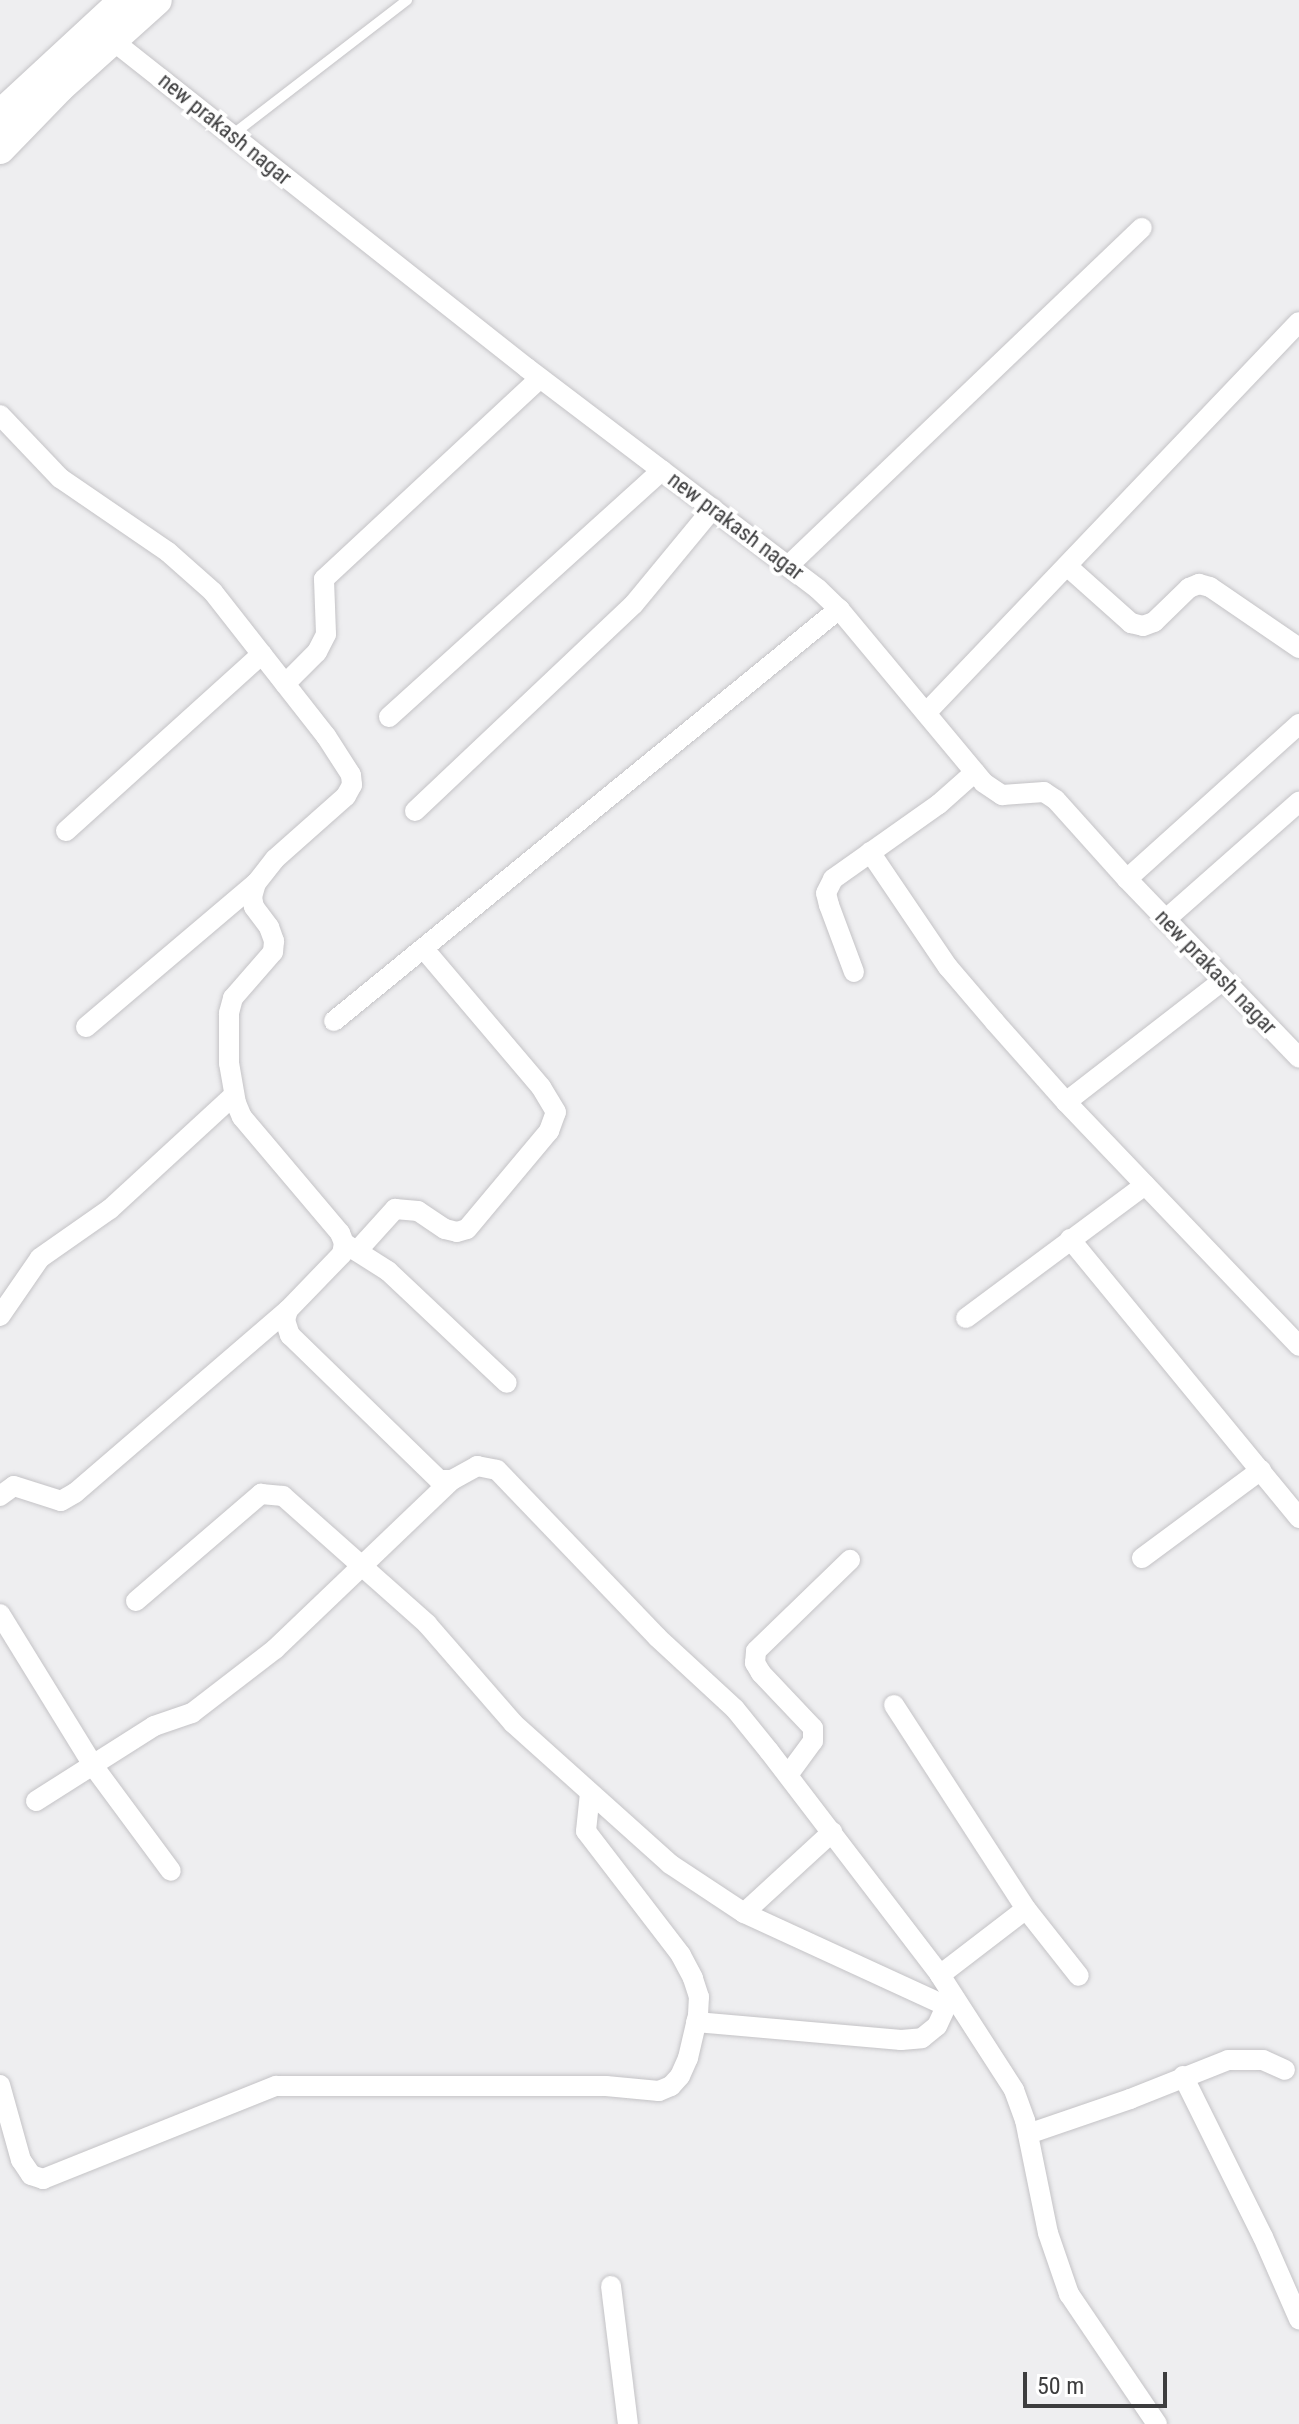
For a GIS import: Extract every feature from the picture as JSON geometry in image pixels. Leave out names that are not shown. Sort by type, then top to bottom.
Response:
[{"type":"main road","points":[[0,115],[124,0]]},
{"type":"main road","points":[[0,149],[157,0]]},
{"type":"street","name":"new prakash nagar","points":[[112,40],[540,378],[789,565],[839,609],[975,772],[1002,795],[1044,792],[1056,800],[1165,920],[1299,1058]]},
{"type":"street","points":[[789,565],[1142,228]]},
{"type":"street","points":[[926,713],[1299,322]]},
{"type":"street","points":[[285,684],[317,652],[326,634],[324,579],[540,378]]},
{"type":"street","points":[[0,415],[49,469],[193,573],[213,592],[345,764],[352,785],[334,808],[275,859],[256,883],[86,1027]]},
{"type":"street","points":[[389,717],[662,470]]},
{"type":"street","points":[[415,811],[634,604],[713,508]]},
{"type":"street","points":[[1067,566],[1131,623],[1143,626],[1154,622],[1189,588],[1199,584],[1210,587],[1299,648]]},
{"type":"street","points":[[334,1021],[839,609]]},
{"type":"street","points":[[66,831],[262,654]]},
{"type":"street","points":[[1127,879],[1299,724]]},
{"type":"street","points":[[854,972],[826,893],[842,869],[939,804],[975,772]]},
{"type":"street","points":[[1165,920],[1299,802]]},
{"type":"street","points":[[870,852],[948,967],[1066,1102],[1299,1346]]},
{"type":"street","points":[[256,883],[252,897],[254,907],[269,927],[274,941],[273,952],[239,990],[229,1013],[229,1063],[234,1095],[242,1117],[351,1247],[425,1303],[507,1383]]},
{"type":"street","points":[[0,1496],[14,1486],[61,1501],[75,1493],[288,1310],[342,1254],[395,1209],[418,1211],[445,1229],[457,1232],[467,1229],[549,1131],[556,1112],[541,1087],[423,948]]},
{"type":"street","points":[[1066,1102],[1223,980]]},
{"type":"street","points":[[0,1316],[40,1258],[128,1193],[234,1095]]},
{"type":"street","points":[[966,1318],[1145,1185]]},
{"type":"street","points":[[1070,1239],[1299,1518]]},
{"type":"street","points":[[288,1310],[285,1320],[298,1346],[391,1430],[429,1473],[439,1480],[452,1480]]},
{"type":"street","points":[[36,1801],[94,1767],[154,1726],[192,1713],[275,1649],[452,1480],[477,1466],[497,1470],[657,1637],[735,1709],[940,1975],[949,1999],[1014,2090],[1028,2134],[1048,2233],[1069,2294],[1157,2424]]},
{"type":"street","points":[[1142,1558],[1261,1470]]},
{"type":"street","points":[[136,1601],[261,1494],[283,1496],[427,1624],[513,1723],[670,1864],[744,1913],[949,1999]]},
{"type":"street","points":[[788,1775],[813,1741],[813,1728],[761,1673],[755,1663],[756,1651],[850,1560]]},
{"type":"street","points":[[0,1614],[94,1767],[171,1871]]},
{"type":"street","points":[[894,1705],[1026,1909],[1079,1976]]},
{"type":"street","points":[[0,2085],[21,2160],[31,2175],[43,2179],[276,2086],[590,2086],[659,2091],[671,2086],[680,2076],[696,2022],[699,1997],[681,1955],[586,1831],[590,1793]]},
{"type":"street","points":[[744,1913],[832,1832]]},
{"type":"street","points":[[940,1975],[1026,1909]]},
{"type":"street","points":[[696,2022],[901,2040],[922,2038],[937,2026],[949,1999]]},
{"type":"street","points":[[1028,2134],[1130,2099],[1210,2064],[1246,2058],[1263,2060],[1285,2070]]},
{"type":"street","points":[[1183,2076],[1263,2237],[1299,2319]]},
{"type":"street","points":[[611,2286],[628,2424]]},
{"type":"lane","points":[[232,135],[407,0]]}]
